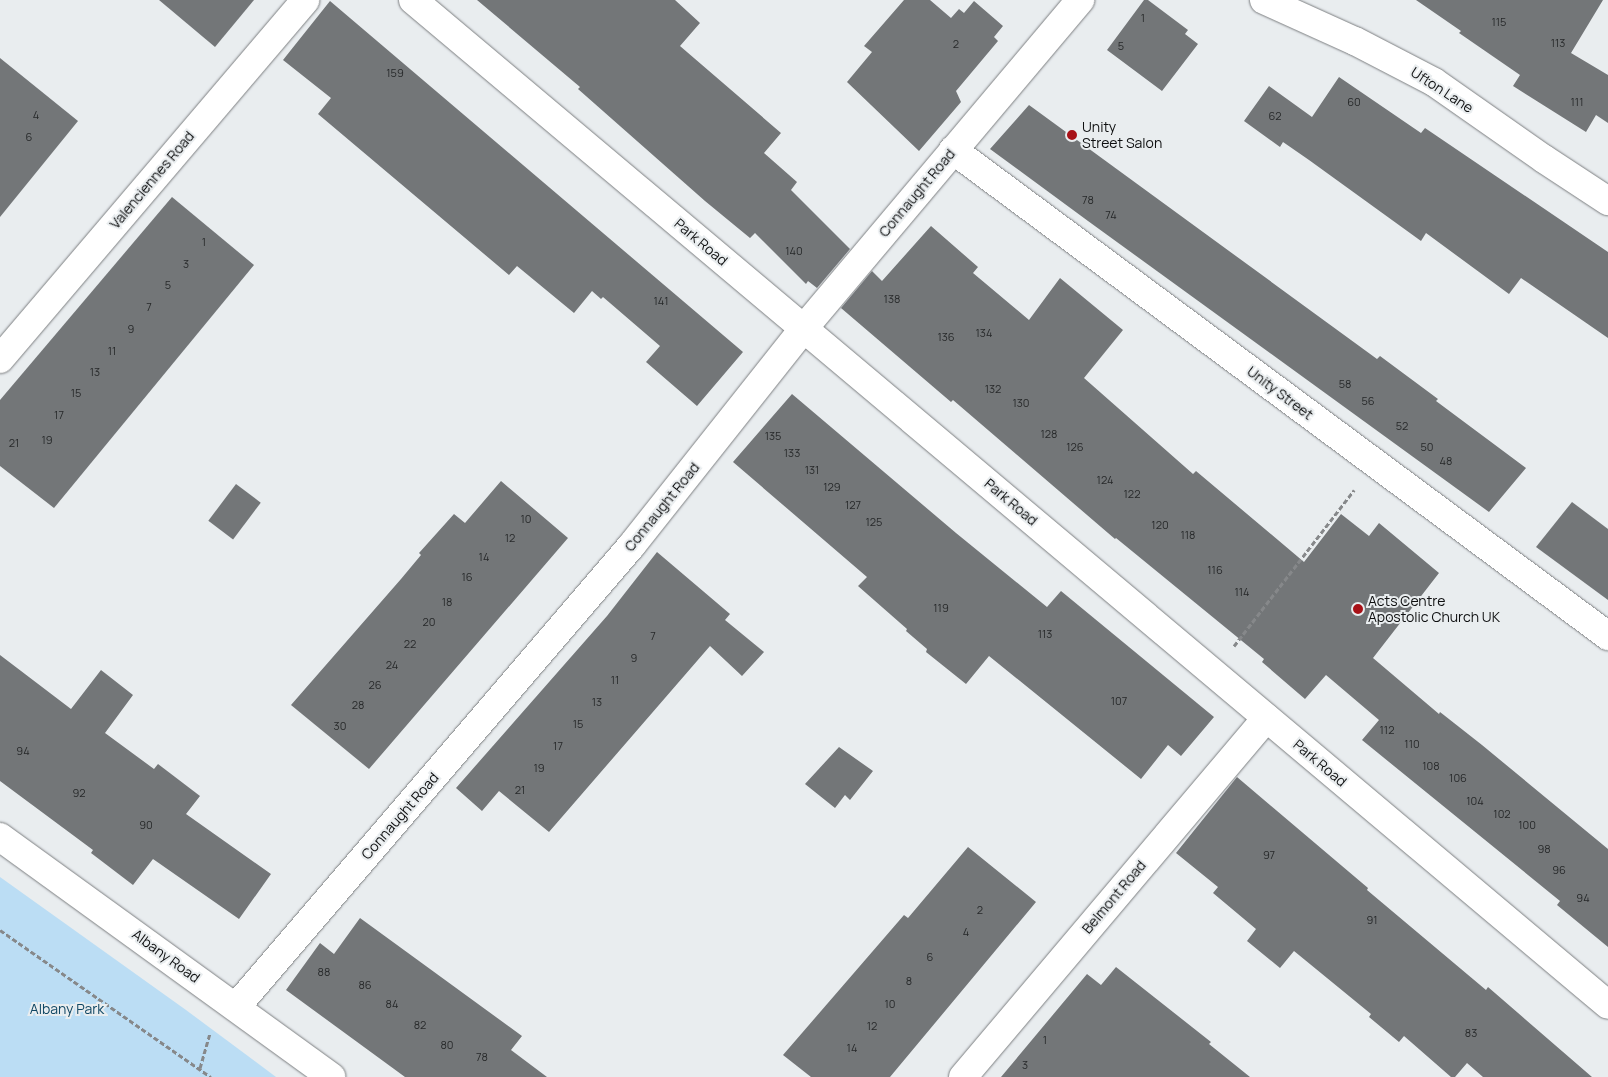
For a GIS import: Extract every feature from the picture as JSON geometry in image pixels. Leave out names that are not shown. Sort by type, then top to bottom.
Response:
[{"type":"street","name":"Valenciennes Road","points":[[0,359],[305,0]]},
{"type":"street","name":"Park Road","points":[[413,0],[1608,1005]]},
{"type":"street","name":"Connaught Road","points":[[236,1007],[632,545],[804,328],[1080,0]]},
{"type":"street","name":"Ufton Lane","points":[[1264,0],[1355,41],[1434,82],[1536,154],[1608,201]]},
{"type":"street","name":"Unity Street","points":[[953,150],[1608,636]]},
{"type":"street","name":"Belmont Road","points":[[962,1077],[1266,718]]},
{"type":"street","name":"Albany Road","points":[[0,837],[331,1077]]},
{"type":"path","points":[[1213,672],[1376,464]]},
{"type":"path","points":[[0,930],[211,1077]]},
{"type":"green space","name":"Albany Park","points":[[0,877],[186,1010],[276,1077],[0,1077]]},
{"type":"building","points":[[159,0],[254,0],[215,47]]},
{"type":"building","points":[[477,0],[675,0],[700,23],[680,46],[781,133],[764,153],[797,182],[791,190],[850,249],[817,288],[808,281],[806,284],[755,233],[750,238],[705,201],[578,89],[580,87]]},
{"type":"building","points":[[904,0],[930,0],[951,18],[959,9],[964,13],[974,1],[1003,26],[994,37],[998,41],[956,91],[961,102],[919,151],[847,82],[872,52],[864,46]]},
{"type":"building","points":[[1144,0],[1148,0],[1188,30],[1185,34],[1198,44],[1162,91],[1107,50]]},
{"type":"building","points":[[1416,0],[1603,0],[1571,53],[1608,75],[1608,123],[1596,115],[1586,132],[1513,86],[1520,75],[1459,33],[1461,31]]},
{"type":"building","points":[[330,1],[743,352],[697,406],[646,362],[660,346],[603,297],[601,299],[592,291],[574,313],[517,266],[509,275],[318,114],[331,98],[283,60]]},
{"type":"building","points":[[0,58],[78,121],[0,217]]},
{"type":"building","points":[[1339,77],[1421,133],[1425,128],[1608,252],[1608,338],[1521,278],[1509,294],[1426,233],[1421,241],[1283,142],[1280,147],[1244,121],[1269,86],[1312,117]]},
{"type":"building","points":[[1029,105],[1377,359],[1380,356],[1438,399],[1436,401],[1526,468],[1489,512],[1088,221],[990,149]]},
{"type":"building","points":[[172,197],[254,265],[54,508],[0,466],[0,400]]},
{"type":"building","points":[[931,226],[978,267],[973,273],[1029,320],[1060,278],[1123,330],[1084,378],[1193,474],[1196,471],[1304,562],[1341,514],[1369,536],[1379,523],[1439,573],[1373,658],[1439,714],[1440,712],[1482,745],[1608,849],[1608,947],[1557,905],[1560,901],[1362,740],[1379,720],[1326,675],[1305,699],[1262,662],[1264,659],[1115,539],[953,400],[951,402],[841,308],[872,271],[882,281]]},
{"type":"building","points":[[792,394],[956,533],[1047,607],[1061,591],[1214,717],[1181,756],[1168,745],[1141,779],[989,656],[966,684],[926,652],[927,649],[906,631],[907,629],[858,586],[867,577],[733,462]]},
{"type":"building","points":[[501,481],[568,538],[369,769],[291,705],[401,579],[421,555],[419,553],[454,514],[465,523]]},
{"type":"building","points":[[236,484],[261,503],[233,539],[208,521]]},
{"type":"building","points":[[1572,502],[1608,529],[1608,600],[1536,547]]},
{"type":"building","points":[[657,552],[730,614],[725,620],[764,652],[742,676],[710,646],[549,832],[499,791],[482,811],[456,788],[607,616]]},
{"type":"building","points":[[0,655],[71,709],[101,670],[133,695],[105,733],[154,769],[158,764],[200,796],[186,814],[271,874],[239,919],[153,859],[133,885],[91,853],[93,850],[0,781]]},
{"type":"building","points":[[839,747],[873,771],[850,800],[845,795],[835,808],[805,784]]},
{"type":"building","points":[[1237,777],[1368,888],[1367,890],[1486,990],[1488,987],[1592,1077],[1483,1077],[1467,1063],[1455,1077],[1451,1077],[1404,1036],[1399,1042],[1369,1017],[1371,1014],[1294,951],[1280,968],[1247,941],[1256,929],[1213,893],[1218,887],[1176,853]]},
{"type":"building","points":[[968,847],[1036,902],[890,1077],[811,1077],[783,1055],[904,915],[908,918]]},
{"type":"building","points":[[360,918],[522,1036],[511,1050],[547,1077],[405,1077],[286,990],[320,943],[334,954]]},
{"type":"building","points":[[1116,967],[1211,1042],[1209,1044],[1250,1077],[1001,1077],[1087,974],[1101,985]]},
{"type":"place","name":"Unity Street Salon","points":[[1072,135]]},
{"type":"place","name":"Acts Centre Apostolic Church UK","points":[[1358,609]]}]
